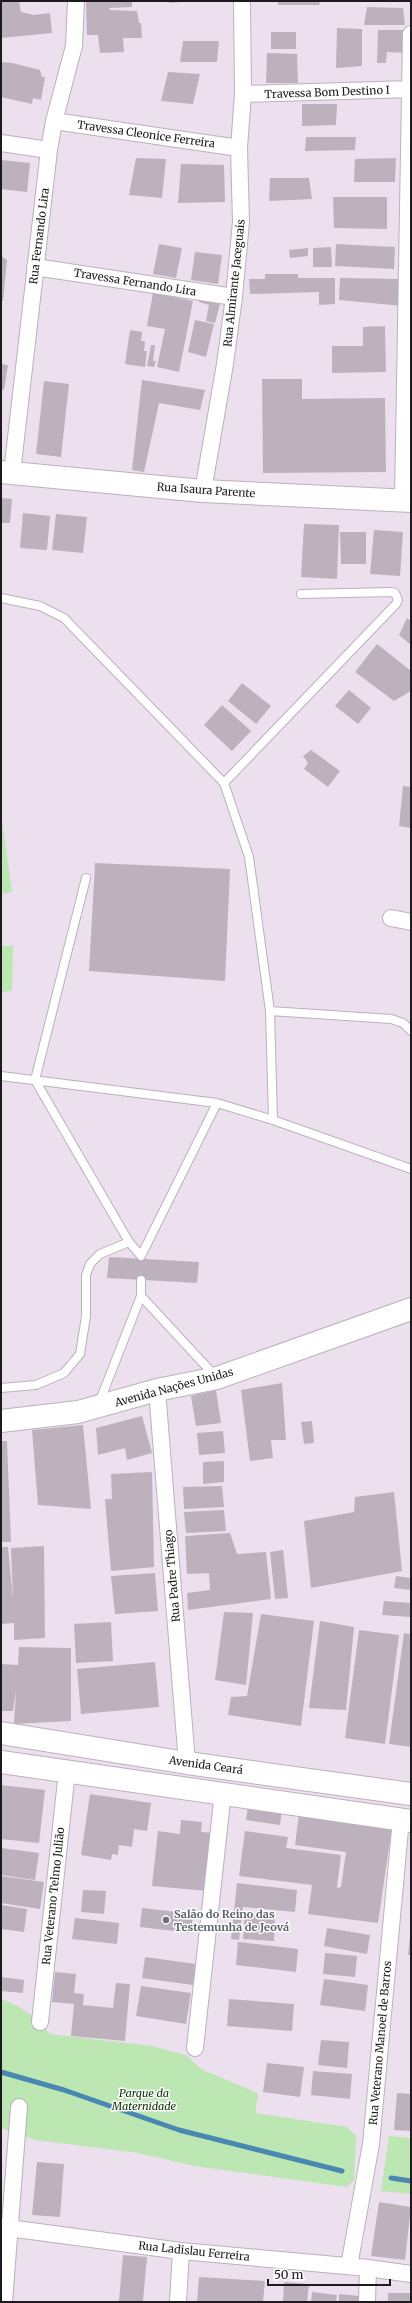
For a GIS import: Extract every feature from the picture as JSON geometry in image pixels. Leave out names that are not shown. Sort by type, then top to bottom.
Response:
[{"type":"street","name":"Rua Fernando Lira","points":[[6,472],[54,121],[74,46],[76,1]]},
{"type":"street","name":"Rua Almirante Jaceguais","points":[[203,491],[234,297],[241,222],[239,148],[243,94],[242,1]]},
{"type":"street","points":[[407,501],[411,34]]},
{"type":"street","name":"Travessa Bom Destino I","points":[[243,94],[410,89]]},
{"type":"street","name":"Travessa Cleonice Ferreira","points":[[54,121],[239,148]]},
{"type":"street","points":[[1,143],[50,150]]},
{"type":"street","name":"Travessa Fernando Lira","points":[[35,267],[234,297]]},
{"type":"street","name":"Rua Isaura Parente","points":[[6,472],[203,491],[407,501]]},
{"type":"street","points":[[391,918],[411,922]]},
{"type":"street","name":"Avenida Nações Unidas","points":[[1,1421],[97,1408],[157,1390],[217,1378],[411,1309]]},
{"type":"street","name":"Rua Padre Thiago","points":[[157,1390],[187,1763]]},
{"type":"street","name":"Avenida Ceará","points":[[1,1733],[187,1763],[411,1794]]},
{"type":"street","points":[[1,1762],[223,1792],[406,1820]]},
{"type":"street","name":"Rua Veterano Telmo Julião","points":[[40,2022],[67,1771]]},
{"type":"street","points":[[195,2048],[223,1792]]},
{"type":"street","name":"Rua Veterano Manoel de Barros","points":[[349,2266],[371,2144],[406,1820]]},
{"type":"street","points":[[4,2302],[5,2228],[18,2107]]},
{"type":"street","name":"Rua Ladislau Ferreira","points":[[5,2228],[182,2251],[349,2266],[411,2274]]},
{"type":"street","points":[[178,2302],[182,2251]]},
{"type":"street","points":[[367,2302],[368,2268]]},
{"type":"lane","points":[[224,783],[396,604],[398,600],[395,593],[391,592],[301,594]]},
{"type":"lane","points":[[1,598],[40,606],[64,618],[224,783],[249,857],[270,1011],[273,1120]]},
{"type":"lane","points":[[86,878],[35,1080],[129,1242],[142,1258],[217,1103]]},
{"type":"lane","points":[[270,1011],[391,1019],[404,1023],[411,1031]]},
{"type":"lane","points":[[1,1076],[217,1103],[273,1120],[411,1169]]},
{"type":"lane","points":[[1,1388],[36,1385],[64,1373],[80,1354],[86,1316],[86,1276],[90,1264],[100,1254],[129,1242]]},
{"type":"lane","points":[[97,1408],[141,1296],[141,1280]]},
{"type":"lane","points":[[141,1296],[217,1378]]},
{"type":"green space","points":[[1,812],[12,892],[1,894]]},
{"type":"green space","points":[[1,946],[13,946],[12,991],[1,992]]},
{"type":"green space","name":"Parque da Maternidade","points":[[1,1999],[16,2005],[28,2013],[50,2034],[152,2046],[186,2055],[201,2069],[257,2093],[258,2098],[256,2113],[347,2127],[356,2136],[354,2180],[347,2187],[194,2166],[139,2153],[35,2140],[1,2128]]},
{"type":"green space","points":[[389,2136],[411,2138],[411,2194],[381,2191]]},
{"type":"building","points":[[1,1],[19,1],[21,12],[34,15],[50,13],[52,33],[1,38]]},
{"type":"building","points":[[86,1],[132,1],[132,7],[110,8],[109,10],[137,11],[139,23],[141,23],[142,38],[123,38],[124,52],[100,53],[98,35],[87,35]]},
{"type":"building","points":[[169,1],[182,1],[182,2],[169,3]]},
{"type":"building","points":[[278,1],[319,1],[320,5],[278,5]]},
{"type":"building","points":[[367,7],[403,8],[405,25],[364,25]]},
{"type":"building","points":[[337,28],[362,29],[362,66],[336,68]]},
{"type":"building","points":[[378,30],[407,30],[406,53],[387,52],[386,63],[377,63]]},
{"type":"building","points":[[271,32],[296,32],[296,49],[271,49]]},
{"type":"building","points":[[183,41],[219,41],[217,62],[180,62]]},
{"type":"building","points":[[267,53],[297,54],[298,83],[266,83]]},
{"type":"building","points":[[1,62],[12,63],[40,70],[42,77],[45,77],[41,100],[33,98],[32,104],[1,97]]},
{"type":"building","points":[[168,72],[200,74],[193,104],[161,101]]},
{"type":"building","points":[[302,104],[337,104],[336,125],[302,126]]},
{"type":"building","points":[[306,137],[356,137],[355,150],[305,151]]},
{"type":"building","points":[[136,158],[166,159],[162,198],[129,195]]},
{"type":"building","points":[[396,158],[395,182],[354,182],[355,159]]},
{"type":"building","points":[[1,160],[30,163],[27,192],[1,189]]},
{"type":"building","points":[[181,164],[224,165],[225,202],[178,203]]},
{"type":"building","points":[[270,178],[309,178],[312,199],[269,201]]},
{"type":"building","points":[[333,197],[387,197],[387,229],[334,228]]},
{"type":"building","points":[[159,244],[182,248],[176,278],[153,274]]},
{"type":"building","points":[[336,244],[395,247],[394,269],[335,266]]},
{"type":"building","points":[[331,247],[332,267],[313,267],[313,248]]},
{"type":"building","points":[[308,248],[308,256],[290,258],[289,250]]},
{"type":"building","points":[[195,252],[222,255],[218,284],[191,280]]},
{"type":"building","points":[[1,256],[7,260],[3,301],[1,301]]},
{"type":"building","points":[[265,274],[298,274],[298,278],[335,278],[335,304],[319,305],[319,292],[250,294],[249,279],[265,279]]},
{"type":"building","points":[[340,278],[400,279],[403,306],[339,300]]},
{"type":"building","points":[[153,293],[193,301],[179,372],[157,367],[165,329],[147,326]]},
{"type":"building","points":[[199,299],[220,304],[215,323],[206,321],[209,305],[199,302]]},
{"type":"building","points":[[195,320],[214,324],[206,357],[188,352]]},
{"type":"building","points":[[385,326],[386,372],[332,373],[332,346],[363,346],[363,327]]},
{"type":"building","points":[[130,330],[142,332],[141,341],[145,341],[144,351],[147,351],[145,367],[125,364]]},
{"type":"building","points":[[151,345],[155,345],[153,361],[156,361],[154,367],[147,366]]},
{"type":"building","points":[[1,364],[8,365],[4,390],[1,389]]},
{"type":"building","points":[[262,379],[302,379],[302,399],[385,398],[386,472],[263,473]]},
{"type":"building","points":[[142,380],[205,390],[200,410],[159,403],[144,472],[132,470]]},
{"type":"building","points":[[44,381],[69,384],[61,457],[36,454]]},
{"type":"building","points":[[1,498],[12,499],[10,523],[1,523]]},
{"type":"building","points":[[23,513],[50,516],[47,550],[20,548]]},
{"type":"building","points":[[56,514],[87,517],[83,553],[52,550]]},
{"type":"building","points":[[304,524],[339,525],[337,579],[301,577]]},
{"type":"building","points":[[374,530],[403,532],[400,576],[370,574]]},
{"type":"building","points":[[340,532],[366,532],[366,564],[341,564]]},
{"type":"building","points":[[407,618],[411,621],[411,645],[399,635]]},
{"type":"building","points":[[377,644],[411,671],[411,691],[394,701],[355,672]]},
{"type":"building","points":[[242,683],[271,706],[256,724],[228,701]]},
{"type":"building","points":[[349,690],[371,708],[358,724],[335,706]]},
{"type":"building","points":[[222,705],[251,731],[232,751],[204,725]]},
{"type":"building","points":[[311,750],[340,771],[328,787],[304,769],[308,763],[303,756]]},
{"type":"building","points":[[403,786],[411,787],[411,828],[399,826]]},
{"type":"building","points":[[95,863],[230,869],[225,981],[89,971]]},
{"type":"building","points":[[109,1257],[199,1262],[197,1283],[107,1278]]},
{"type":"building","points":[[282,1383],[286,1440],[271,1440],[273,1458],[250,1461],[241,1390]]},
{"type":"building","points":[[216,1390],[221,1423],[196,1426],[191,1396]]},
{"type":"building","points":[[142,1416],[152,1453],[127,1460],[125,1448],[98,1455],[96,1428]]},
{"type":"building","points":[[312,1421],[314,1443],[304,1444],[301,1422]]},
{"type":"building","points":[[83,1425],[91,1509],[38,1505],[32,1430]]},
{"type":"building","points":[[223,1431],[225,1453],[199,1455],[197,1433]]},
{"type":"building","points":[[1,1441],[7,1441],[11,1542],[1,1542]]},
{"type":"building","points":[[224,1461],[224,1482],[203,1484],[203,1462]]},
{"type":"building","points":[[152,1472],[154,1567],[111,1571],[105,1499],[112,1499],[111,1474]]},
{"type":"building","points":[[222,1486],[224,1507],[184,1509],[183,1487]]},
{"type":"building","points":[[394,1492],[402,1571],[311,1588],[304,1521],[354,1512],[355,1497]]},
{"type":"building","points":[[224,1510],[226,1531],[186,1533],[184,1512]]},
{"type":"building","points":[[230,1533],[237,1554],[266,1552],[271,1599],[188,1610],[187,1593],[210,1590],[209,1573],[187,1574],[185,1536]]},
{"type":"building","points":[[44,1546],[45,1638],[14,1640],[14,1623],[1,1624],[1,1547],[8,1547],[13,1600],[11,1548]]},
{"type":"building","points":[[283,1550],[288,1598],[275,1599],[270,1552]]},
{"type":"building","points":[[155,1573],[158,1611],[115,1614],[111,1576]]},
{"type":"building","points":[[396,1576],[411,1578],[411,1590],[394,1588]]},
{"type":"building","points":[[384,1601],[411,1603],[411,1617],[382,1615]]},
{"type":"building","points":[[224,1612],[253,1613],[246,1685],[215,1680]]},
{"type":"building","points":[[261,1614],[314,1621],[301,1726],[228,1715],[231,1697],[247,1696]]},
{"type":"building","points":[[320,1621],[354,1627],[346,1710],[309,1708]]},
{"type":"building","points":[[111,1622],[113,1661],[76,1663],[74,1624]]},
{"type":"building","points":[[359,1630],[399,1635],[385,1744],[345,1738]]},
{"type":"building","points":[[404,1633],[411,1634],[411,1747],[389,1744]]},
{"type":"building","points":[[19,1647],[71,1648],[71,1721],[14,1724],[16,1691],[13,1711],[1,1711],[1,1664],[18,1665]]},
{"type":"building","points":[[155,1662],[159,1707],[81,1714],[77,1669]]},
{"type":"building","points":[[1,1785],[45,1790],[39,1843],[1,1839]]},
{"type":"building","points":[[90,1794],[151,1803],[147,1831],[134,1829],[132,1847],[119,1845],[118,1855],[112,1854],[111,1860],[81,1855]]},
{"type":"building","points":[[248,1806],[282,1811],[280,1825],[246,1820]]},
{"type":"building","points":[[299,1813],[392,1826],[378,1923],[308,1914],[312,1885],[239,1876],[245,1831],[288,1837],[286,1848],[341,1855],[337,1888],[341,1887],[346,1852],[295,1845]]},
{"type":"building","points":[[181,1820],[202,1822],[201,1832],[213,1833],[207,1891],[152,1886],[158,1831],[180,1834]]},
{"type":"building","points":[[1,1848],[39,1853],[35,1880],[1,1875]]},
{"type":"building","points":[[1,1876],[44,1882],[40,1909],[1,1903]]},
{"type":"building","points":[[237,1883],[297,1890],[295,1912],[243,1907],[239,1940],[231,1939]]},
{"type":"building","points":[[83,1890],[106,1891],[104,1914],[81,1912]]},
{"type":"building","points":[[1,1905],[27,1909],[24,1932],[1,1929]]},
{"type":"building","name":"Salão do Reino das Testemunha de Jeová","points":[[142,1908],[193,1914],[191,1933],[140,1927]]},
{"type":"building","points":[[245,1913],[275,1915],[274,1941],[243,1939]]},
{"type":"building","points":[[75,1918],[119,1923],[117,1944],[72,1939]]},
{"type":"building","points":[[327,1928],[370,1935],[367,1954],[324,1946]]},
{"type":"building","points":[[410,1936],[411,1955],[408,1955]]},
{"type":"building","points":[[238,1942],[298,1949],[296,1972],[236,1965]]},
{"type":"building","points":[[325,1953],[357,1956],[355,1977],[323,1974]]},
{"type":"building","points":[[145,1957],[196,1964],[193,1985],[142,1978]]},
{"type":"building","points":[[55,1972],[76,1974],[74,1993],[84,1994],[83,2005],[113,2008],[116,1983],[130,1984],[125,2041],[71,2036],[74,2004],[52,2002]]},
{"type":"building","points":[[1,1977],[24,1980],[23,1993],[1,1991]]},
{"type":"building","points":[[324,1979],[368,1985],[365,2011],[320,2005]]},
{"type":"building","points":[[141,1986],[191,1993],[186,2024],[136,2016]]},
{"type":"building","points":[[229,1999],[294,2004],[292,2031],[227,2026]]},
{"type":"building","points":[[321,2040],[349,2042],[347,2068],[318,2065]]},
{"type":"building","points":[[267,2063],[304,2067],[300,2097],[263,2092]]},
{"type":"building","points":[[313,2071],[352,2074],[350,2099],[311,2095]]},
{"type":"building","points":[[397,2093],[411,2094],[411,2131],[394,2130]]},
{"type":"building","points":[[37,2162],[64,2164],[60,2217],[32,2215]]},
{"type":"building","points":[[379,2202],[411,2207],[405,2260],[371,2256]]},
{"type":"building","points":[[123,2255],[147,2257],[143,2301],[119,2301]]},
{"type":"building","points":[[199,2277],[265,2281],[263,2302],[197,2302]]},
{"type":"building","points":[[284,2282],[309,2284],[307,2302],[283,2302]]},
{"type":"building","points":[[312,2292],[337,2295],[336,2302],[311,2302]]},
{"type":"building","points":[[388,2293],[411,2293],[411,2302],[388,2302]]},
{"type":"building","points":[[339,2294],[359,2296],[358,2302],[339,2302]]},
{"type":"waterway","points":[[1,2072],[64,2090],[179,2130],[342,2171]]},
{"type":"waterway","points":[[391,2178],[411,2181]]},
{"type":"place","name":"Salão do Reino das Testemunha de Jeová","points":[[166,1920]]}]
